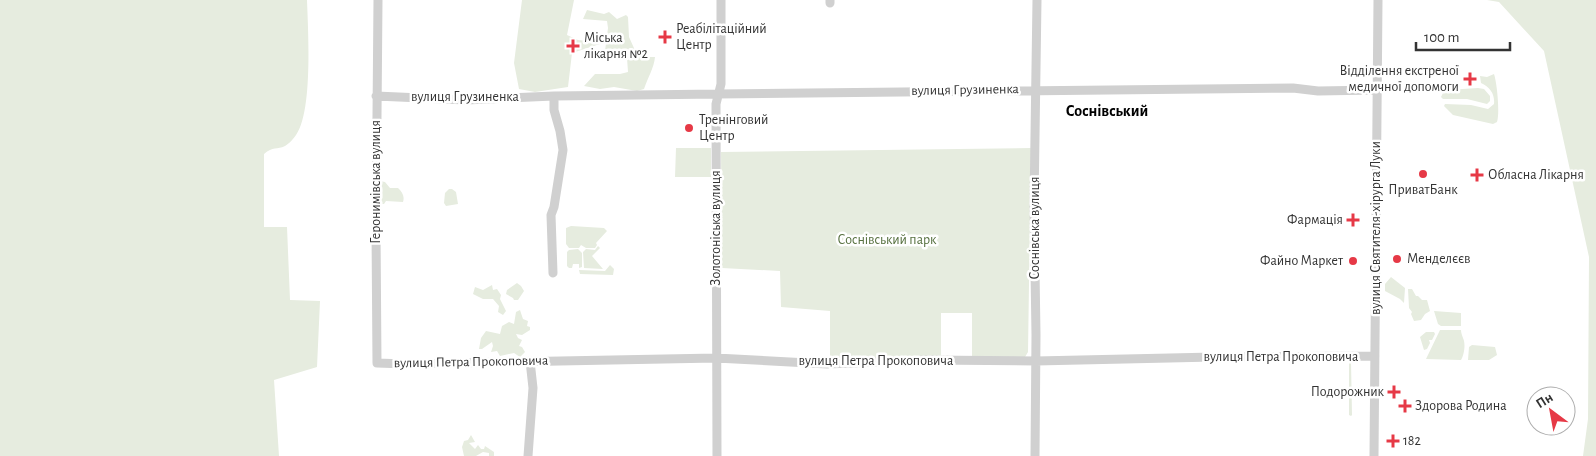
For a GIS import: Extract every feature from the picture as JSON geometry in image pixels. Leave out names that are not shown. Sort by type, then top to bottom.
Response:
[{"type":"street","name":"Геронимівська вулиця","points":[[377,363],[376,96],[378,0]]},
{"type":"street","name":"Золотоніська вулиця","points":[[717,456],[716,104],[721,84],[721,0]]},
{"type":"street","name":"Соснівська вулиця","points":[[1035,456],[1034,204],[1037,0]]},
{"type":"street","name":"вулиця Святителя-хірурга Луки","points":[[1374,456],[1378,0]]},
{"type":"street","name":"вулиця Грузиненка","points":[[376,96],[466,100],[554,96],[1037,90],[1293,88],[1318,91],[1377,90]]},
{"type":"street","points":[[553,273],[551,215],[563,150],[554,110],[554,96]]},
{"type":"street","name":"вулиця Петра Прокоповича","points":[[377,363],[716,358],[827,364],[927,360],[1036,361],[1375,356]]},
{"type":"street","points":[[528,456],[533,388],[530,361]]},
{"type":"green space","points":[[0,0],[307,0],[308,70],[305,108],[301,124],[296,135],[288,144],[264,154],[264,227],[287,227],[290,300],[320,301],[317,367],[274,380],[279,456],[0,456]]},
{"type":"green space","points":[[522,0],[574,0],[567,35],[578,40],[603,43],[572,53],[568,87],[535,92],[519,89],[514,63]]},
{"type":"green space","points":[[1487,0],[1596,0],[1596,456],[1583,456],[1588,419],[1589,257],[1544,51],[1499,2]]},
{"type":"green space","points":[[587,10],[604,14],[609,12],[617,19],[626,15],[628,17],[629,37],[638,57],[655,57],[644,89],[637,91],[614,87],[600,89],[584,86],[595,74],[620,74],[628,72],[627,58],[610,57],[605,51],[607,21],[583,19]]},
{"type":"green space","points":[[1494,74],[1498,98],[1497,122],[1493,124],[1453,115],[1444,106],[1445,104],[1471,105],[1488,109],[1494,104],[1494,97],[1489,89],[1481,83],[1480,76],[1487,77]]},
{"type":"green space","points":[[1484,89],[1490,96],[1490,101],[1487,104],[1467,99],[1443,99],[1441,97],[1447,90]]},
{"type":"green space","points":[[676,148],[711,148],[711,177],[675,177]]},
{"type":"green space","name":"Соснівський парк","points":[[1031,148],[1028,352],[1025,357],[972,359],[972,313],[941,313],[941,359],[830,358],[830,311],[781,307],[780,271],[722,268],[721,152]]},
{"type":"green space","points":[[380,181],[385,182],[390,188],[398,188],[403,194],[403,202],[386,201],[384,204],[381,204]]},
{"type":"green space","points":[[449,189],[456,192],[458,204],[446,206],[444,203],[445,193]]},
{"type":"green space","points":[[571,226],[604,228],[607,231],[596,243],[595,248],[586,248],[581,245],[579,248],[569,248],[566,244],[566,228]]},
{"type":"green space","points":[[598,246],[600,248],[592,256],[603,269],[584,268],[583,252],[586,249],[595,250]]},
{"type":"green space","points":[[578,249],[582,253],[582,267],[579,268],[579,264],[573,264],[572,268],[569,268],[567,266],[567,252]]},
{"type":"green space","points":[[610,265],[614,269],[613,275],[580,274],[579,270],[605,271]]},
{"type":"green space","points":[[1391,277],[1405,288],[1404,303],[1385,291],[1385,284]]},
{"type":"green space","points":[[517,283],[524,291],[518,300],[514,300],[506,294],[507,290]]},
{"type":"green space","points":[[492,285],[493,290],[497,289],[501,295],[500,299],[506,311],[503,315],[498,312],[499,306],[493,299],[483,299],[473,294],[475,287],[483,290]]},
{"type":"green space","points":[[1408,289],[1412,289],[1416,296],[1422,300],[1427,300],[1430,311],[1421,320],[1414,321],[1411,314]]},
{"type":"green space","points":[[520,310],[523,319],[528,321],[527,326],[530,327],[530,330],[522,335],[516,334],[522,340],[519,346],[525,352],[520,357],[514,353],[500,356],[497,351],[491,352],[492,342],[479,349],[481,338],[486,331],[500,334],[502,326],[509,322],[514,324],[516,312]]},
{"type":"green space","points":[[1434,311],[1461,313],[1461,326],[1441,326],[1438,324]]},
{"type":"green space","points":[[1440,330],[1461,330],[1464,340],[1464,352],[1461,360],[1426,359]]},
{"type":"green space","points":[[1426,332],[1434,332],[1435,334],[1432,340],[1429,340],[1430,343],[1427,349],[1424,350],[1420,337]]},
{"type":"green space","points":[[1472,345],[1495,347],[1497,355],[1489,360],[1468,360],[1469,347]]},
{"type":"green space","points":[[1351,361],[1351,416],[1349,415],[1349,362]]},
{"type":"green space","points":[[471,435],[475,442],[469,443],[475,449],[478,445],[481,449],[484,449],[485,446],[494,452],[494,456],[489,456],[489,453],[483,452],[476,456],[464,456],[462,447],[464,441],[468,440]]},
{"type":"place","name":"Реабілітаційний Центр","points":[[665,37]]},
{"type":"place","name":"Міська лікарня №2","points":[[573,46]]},
{"type":"place","name":"Відділення екстреної медичної допомоги","points":[[1470,79]]},
{"type":"place","name":"Тренінговий Центр","points":[[689,128]]},
{"type":"place","name":"ПриватБанк","points":[[1423,174]]},
{"type":"place","name":"Обласна Лікарня","points":[[1477,175]]},
{"type":"place","name":"Фармація","points":[[1353,220]]},
{"type":"place","name":"Менделєєв","points":[[1397,259]]},
{"type":"place","name":"Файно Маркет","points":[[1353,261]]},
{"type":"place","name":"Подорожник","points":[[1394,392]]},
{"type":"place","name":"Здорова Родина","points":[[1405,406]]},
{"type":"place","name":"182","points":[[1393,441]]},
{"type":"district","name":"Соснівський","points":[[1107,111]]}]
